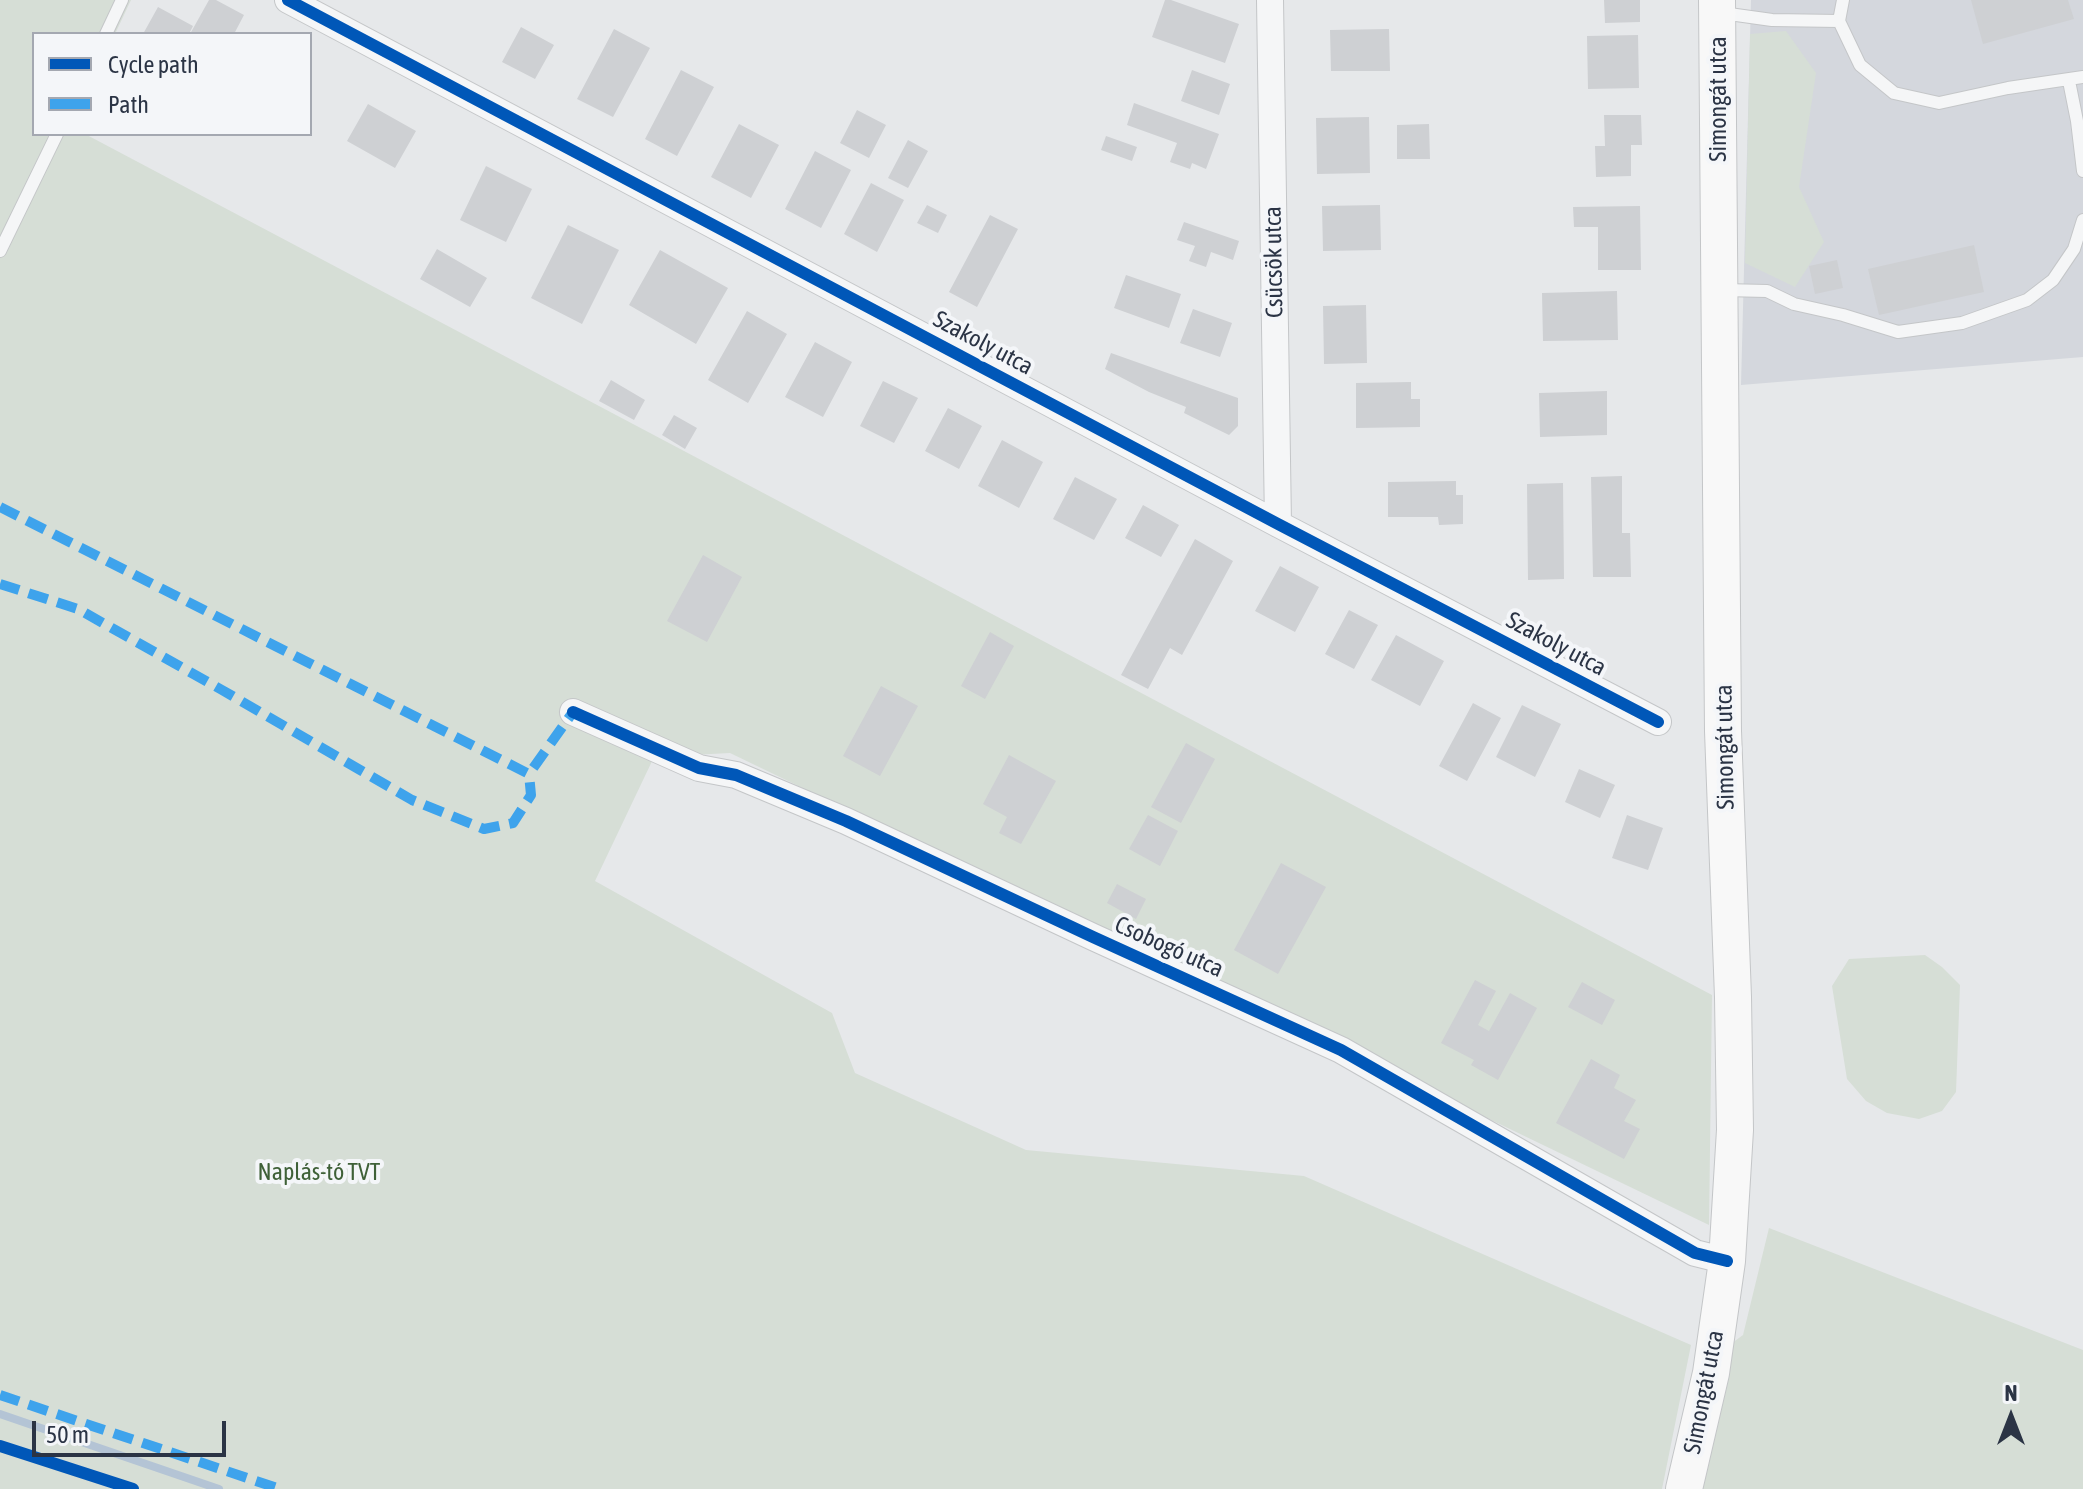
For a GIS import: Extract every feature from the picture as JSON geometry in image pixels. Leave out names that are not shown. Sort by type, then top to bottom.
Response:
[{"type":"main road","name":"Simongát utca","points":[[1684,1489],[1711,1373],[1727,1261],[1735,1130],[1723,731],[1717,6]]},
{"type":"street","name":"Szakoly utca","points":[[288,0],[1658,722]]},
{"type":"street","name":"Csücsök utca","points":[[1270,0],[1278,524]]},
{"type":"street","name":"Csobogó utca","points":[[573,712],[699,768],[736,775],[846,821],[1341,1050],[1695,1253],[1727,1261]]},
{"type":"lane","points":[[107,32],[122,0]]},
{"type":"lane","points":[[1843,0],[1839,21],[1860,65],[1894,93],[1939,103],[2008,88],[2083,77]]},
{"type":"lane","points":[[1717,6],[1772,20],[1839,21]]},
{"type":"lane","points":[[2069,81],[2083,171]]},
{"type":"lane","points":[[0,251],[56,136]]},
{"type":"lane","points":[[1720,290],[1767,291],[1794,304],[1898,332],[1962,323],[2027,300],[2053,280],[2074,249],[2083,220]]},
{"type":"shaded area","points":[[1751,0],[2083,0],[2083,357],[1741,385]]},
{"type":"green space","name":"Naplás-tó TVT","points":[[0,0],[131,0],[116,32],[32,32],[32,136],[89,136],[1712,995],[1709,1225],[730,753],[654,757],[595,881],[832,1013],[855,1073],[1026,1150],[1304,1176],[1691,1345],[1662,1489],[0,1489]]},
{"type":"green space","points":[[1786,31],[1816,73],[1799,187],[1824,242],[1795,287],[1745,263],[1750,34]]},
{"type":"green space","points":[[1925,955],[1960,985],[1956,1092],[1942,1111],[1919,1119],[1887,1113],[1866,1101],[1847,1079],[1832,986],[1849,959]]},
{"type":"green space","points":[[1769,1228],[2083,1350],[2083,1489],[1700,1489],[1728,1346],[1743,1335]]},
{"type":"building","points":[[209,0],[216,0],[244,15],[235,32],[191,32]]},
{"type":"building","points":[[1165,0],[1239,24],[1225,63],[1152,37]]},
{"type":"building","points":[[1604,0],[1640,0],[1640,22],[1605,23]]},
{"type":"building","points":[[1971,0],[2068,0],[2074,19],[1983,44]]},
{"type":"building","points":[[158,7],[193,26],[190,32],[144,32]]},
{"type":"building","points":[[521,27],[554,45],[535,79],[502,62]]},
{"type":"building","points":[[614,29],[650,48],[613,117],[577,99]]},
{"type":"building","points":[[1389,29],[1390,71],[1331,71],[1330,30]]},
{"type":"building","points":[[1638,35],[1639,88],[1588,89],[1587,36]]},
{"type":"building","points":[[681,70],[714,87],[677,156],[645,139]]},
{"type":"building","points":[[1192,70],[1230,84],[1219,115],[1181,101]]},
{"type":"building","points":[[1134,103],[1219,134],[1206,169],[1192,163],[1190,169],[1170,162],[1177,143],[1127,125]]},
{"type":"building","points":[[368,104],[416,131],[395,168],[347,141]]},
{"type":"building","points":[[857,110],[886,125],[869,158],[840,143]]},
{"type":"building","points":[[1604,115],[1641,115],[1642,145],[1631,145],[1631,176],[1596,177],[1595,146],[1605,146]]},
{"type":"building","points":[[1369,117],[1370,173],[1317,174],[1316,118]]},
{"type":"building","points":[[739,124],[779,145],[751,198],[711,177]]},
{"type":"building","points":[[1429,124],[1430,159],[1397,159],[1397,125]]},
{"type":"building","points":[[1106,136],[1137,147],[1132,161],[1101,150]]},
{"type":"building","points":[[908,140],[928,151],[908,188],[888,178]]},
{"type":"building","points":[[815,151],[851,170],[821,228],[785,209]]},
{"type":"building","points":[[486,166],[532,189],[506,242],[460,220]]},
{"type":"building","points":[[871,183],[904,200],[877,252],[844,234]]},
{"type":"building","points":[[927,205],[947,215],[938,233],[917,223]]},
{"type":"building","points":[[1380,205],[1381,250],[1323,251],[1322,206]]},
{"type":"building","points":[[1640,206],[1641,270],[1598,270],[1598,227],[1574,227],[1573,207]]},
{"type":"building","points":[[990,215],[1018,229],[977,307],[949,292]]},
{"type":"building","points":[[1184,222],[1239,241],[1233,260],[1211,252],[1206,267],[1189,261],[1195,246],[1177,240]]},
{"type":"building","points":[[568,225],[619,250],[582,324],[531,298]]},
{"type":"building","points":[[1974,245],[1984,292],[1879,315],[1868,269]]},
{"type":"building","points":[[437,249],[487,278],[470,307],[420,279]]},
{"type":"building","points":[[660,250],[728,288],[696,344],[629,305]]},
{"type":"building","points":[[1837,260],[1843,288],[1815,294],[1809,266]]},
{"type":"building","points":[[1126,275],[1181,294],[1169,328],[1114,308]]},
{"type":"building","points":[[1617,291],[1618,340],[1543,341],[1542,293]]},
{"type":"building","points":[[1366,305],[1367,363],[1324,364],[1323,306]]},
{"type":"building","points":[[1193,309],[1232,323],[1220,357],[1180,343]]},
{"type":"building","points":[[747,311],[787,334],[748,403],[708,380]]},
{"type":"building","points":[[815,342],[852,362],[823,417],[785,397]]},
{"type":"building","points":[[1111,353],[1238,398],[1238,426],[1229,435],[1184,413],[1186,407],[1105,369]]},
{"type":"building","points":[[611,380],[645,400],[634,420],[599,401]]},
{"type":"building","points":[[883,381],[918,398],[894,443],[860,426]]},
{"type":"building","points":[[1411,382],[1411,399],[1420,399],[1420,427],[1356,428],[1356,383]]},
{"type":"building","points":[[1607,391],[1607,435],[1540,437],[1539,393]]},
{"type":"building","points":[[948,408],[982,426],[959,469],[925,451]]},
{"type":"building","points":[[674,415],[697,428],[685,449],[662,435]]},
{"type":"building","points":[[1002,440],[1043,462],[1019,508],[978,486]]},
{"type":"building","points":[[1622,476],[1622,533],[1630,533],[1631,577],[1593,577],[1591,477]]},
{"type":"building","points":[[1075,477],[1117,499],[1094,540],[1053,519]]},
{"type":"building","points":[[1456,481],[1456,495],[1463,495],[1463,524],[1439,525],[1438,517],[1388,517],[1388,482]]},
{"type":"building","points":[[1563,483],[1564,579],[1528,580],[1527,484]]},
{"type":"building","points":[[1143,505],[1179,525],[1161,557],[1125,538]]},
{"type":"building","points":[[1195,539],[1233,561],[1182,655],[1170,648],[1148,689],[1121,675]]},
{"type":"building","points":[[703,555],[742,577],[707,642],[667,621]]},
{"type":"building","points":[[1280,566],[1319,587],[1295,632],[1255,611]]},
{"type":"building","points":[[1349,610],[1378,625],[1354,669],[1325,654]]},
{"type":"building","points":[[990,632],[1014,646],[985,699],[961,686]]},
{"type":"building","points":[[1396,635],[1444,661],[1420,706],[1371,680]]},
{"type":"building","points":[[881,686],[918,706],[880,776],[843,756]]},
{"type":"building","points":[[1473,703],[1501,718],[1467,781],[1439,766]]},
{"type":"building","points":[[1522,705],[1561,724],[1535,777],[1496,757]]},
{"type":"building","points":[[1186,743],[1215,759],[1181,823],[1151,807]]},
{"type":"building","points":[[1009,755],[1056,781],[1021,844],[999,833],[1007,817],[983,804]]},
{"type":"building","points":[[1579,769],[1615,785],[1600,818],[1565,802]]},
{"type":"building","points":[[1148,815],[1178,831],[1160,866],[1129,849]]},
{"type":"building","points":[[1627,815],[1663,828],[1648,870],[1612,858]]},
{"type":"building","points":[[1281,863],[1326,887],[1278,974],[1234,950]]},
{"type":"building","points":[[1117,884],[1146,899],[1136,919],[1107,903]]},
{"type":"building","points":[[1475,980],[1496,991],[1478,1025],[1489,1031],[1510,993],[1537,1008],[1498,1080],[1471,1065],[1474,1060],[1441,1043]]},
{"type":"building","points":[[1582,982],[1615,1000],[1602,1025],[1568,1007]]},
{"type":"building","points":[[1591,1059],[1620,1075],[1614,1088],[1636,1100],[1624,1121],[1640,1129],[1624,1159],[1556,1123]]},
{"type":"waterway","points":[[0,1414],[219,1489]]},
{"type":"marked path","points":[[0,507],[529,774],[573,712]]},
{"type":"marked path","points":[[0,584],[78,609],[412,800],[484,829],[513,823],[531,795],[529,774]]},
{"type":"marked path","points":[[0,1395],[280,1489]]},
{"type":"cycle path","points":[[288,0],[1658,722]]},
{"type":"cycle path","points":[[573,712],[699,768],[736,775],[846,821],[1341,1050],[1695,1253],[1727,1261]]},
{"type":"cycle path","points":[[0,1446],[133,1489]]}]
